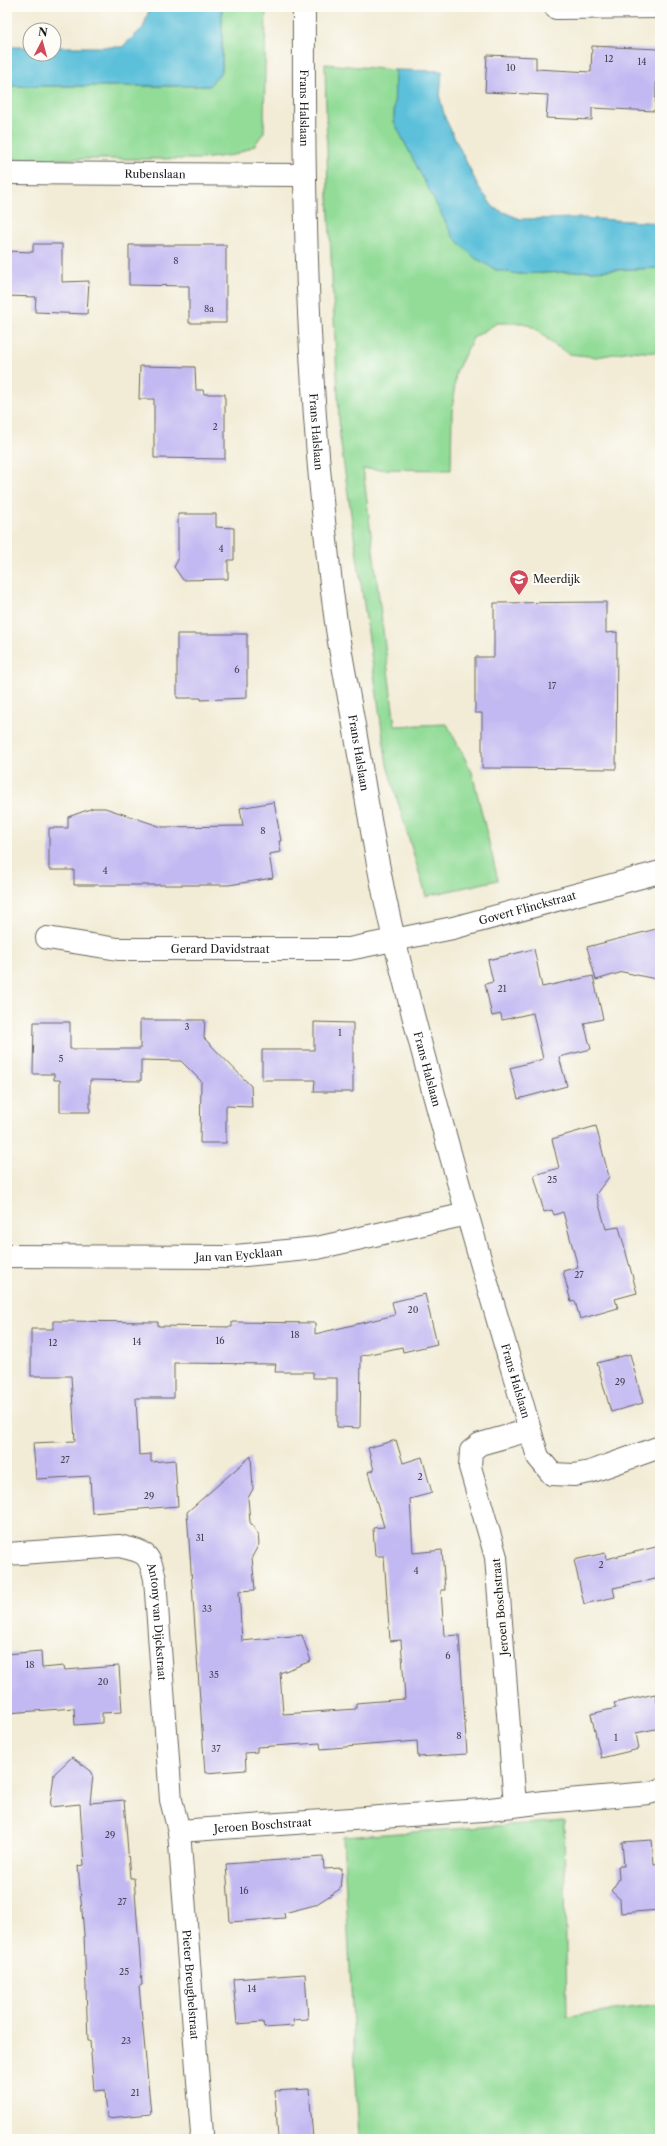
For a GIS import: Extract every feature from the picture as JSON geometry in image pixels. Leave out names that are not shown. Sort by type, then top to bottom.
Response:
[{"type":"street","name":"Frans Halslaan","points":[[304,7],[304,175],[310,345],[320,477],[336,623],[380,872],[394,940],[467,1214],[538,1457],[552,1474],[574,1475],[590,1472],[660,1447]]},
{"type":"street","points":[[556,8],[660,7]]},
{"type":"street","name":"Rubenslaan","points":[[7,173],[304,175]]},
{"type":"street","name":"Govert Flinckstraat","points":[[394,940],[453,928],[660,872]]},
{"type":"street","name":"Gerard Davidstraat","points":[[47,938],[118,949],[349,949],[394,940]]},
{"type":"street","name":"Jan van Eycklaan","points":[[7,1256],[225,1257],[317,1248],[467,1214]]},
{"type":"street","name":"Jeroen Boschstraat","points":[[515,1805],[496,1557],[470,1467],[471,1451],[480,1444],[530,1430]]},
{"type":"street","name":"Antony van Dijckstraat","points":[[7,1554],[120,1546],[138,1550],[151,1560],[155,1578],[171,1800],[179,1831]]},
{"type":"street","name":"Jeroen Boschstraat","points":[[179,1831],[482,1810],[515,1805],[649,1793],[660,1790]]},
{"type":"street","name":"Pieter Breughelstraat","points":[[179,1831],[202,2134],[201,2139]]},
{"type":"green space","points":[[222,7],[266,7],[264,132],[254,146],[234,155],[202,159],[7,159],[7,86],[209,86],[222,71]]},
{"type":"green space","points":[[325,64],[395,70],[394,122],[518,274],[660,268],[660,353],[630,351],[597,357],[569,354],[553,344],[536,329],[524,323],[497,323],[473,338],[456,372],[452,412],[451,470],[363,469],[395,726],[447,724],[472,772],[498,880],[426,896],[387,765],[340,438],[328,196]]},
{"type":"green space","points":[[564,1821],[567,2016],[660,2004],[660,2139],[359,2139],[343,1837]]},
{"type":"water","points":[[150,7],[222,7],[222,71],[209,86],[7,86],[7,47],[22,47],[22,62],[62,62],[62,47],[122,47],[143,28]]},
{"type":"water","points":[[395,70],[442,71],[440,98],[445,118],[478,186],[494,208],[520,219],[583,218],[660,223],[660,268],[518,274],[496,270],[475,258],[453,237],[394,122]]},
{"type":"building","points":[[592,46],[658,49],[655,111],[592,108],[592,120],[546,118],[548,95],[485,92],[487,55],[536,57],[536,69],[591,72]]},
{"type":"building","points":[[33,244],[62,244],[62,282],[89,281],[87,314],[35,312],[36,297],[7,296],[7,251],[33,252]]},
{"type":"building","points":[[129,245],[226,245],[226,323],[189,323],[189,286],[129,285]]},
{"type":"building","points":[[140,366],[195,367],[196,390],[203,390],[204,394],[225,394],[225,459],[154,458],[154,399],[139,399]]},
{"type":"building","points":[[178,514],[216,514],[216,527],[234,528],[234,560],[228,560],[228,579],[183,580],[174,567],[178,560]]},
{"type":"building","points":[[606,602],[606,633],[617,632],[616,769],[482,768],[482,713],[475,713],[475,657],[494,657],[494,603]]},
{"type":"building","points":[[177,634],[247,634],[247,698],[201,700],[201,698],[177,698]]},
{"type":"building","points":[[274,802],[281,841],[279,841],[281,852],[269,854],[273,878],[229,885],[74,885],[74,870],[49,870],[49,828],[68,828],[68,817],[93,808],[105,808],[162,827],[243,826],[240,808]]},
{"type":"building","points":[[660,928],[660,980],[623,972],[596,980],[587,947]]},
{"type":"building","points":[[534,949],[542,987],[593,976],[603,1019],[584,1023],[591,1049],[559,1057],[567,1086],[518,1099],[510,1068],[543,1059],[533,1013],[502,1020],[501,1014],[492,1016],[485,984],[493,982],[488,960]]},
{"type":"building","points":[[140,1020],[205,1020],[204,1038],[251,1086],[252,1107],[226,1106],[226,1143],[200,1143],[201,1081],[181,1061],[141,1060],[141,1081],[90,1080],[90,1112],[60,1112],[60,1080],[54,1080],[54,1074],[33,1074],[34,1022],[70,1022],[70,1049],[140,1049]]},
{"type":"building","points":[[314,1022],[353,1023],[353,1092],[314,1092],[315,1080],[262,1080],[262,1050],[314,1050]]},
{"type":"building","points":[[596,1126],[609,1177],[596,1194],[606,1229],[619,1227],[637,1293],[615,1299],[618,1308],[580,1319],[575,1301],[571,1302],[563,1271],[578,1267],[563,1212],[554,1215],[552,1210],[544,1212],[534,1175],[559,1168],[552,1139]]},
{"type":"building","points":[[425,1294],[437,1344],[403,1352],[402,1347],[361,1356],[360,1428],[337,1427],[337,1378],[313,1378],[313,1372],[275,1372],[276,1364],[174,1363],[174,1398],[136,1398],[139,1455],[151,1454],[151,1462],[175,1460],[178,1506],[92,1513],[90,1476],[36,1479],[33,1443],[75,1441],[71,1376],[31,1376],[31,1329],[53,1329],[53,1321],[158,1322],[158,1326],[232,1327],[232,1322],[315,1323],[315,1334],[395,1315],[392,1302]]},
{"type":"building","points":[[630,1354],[643,1403],[611,1412],[597,1363]]},
{"type":"building","points":[[396,1440],[403,1463],[422,1457],[432,1493],[410,1499],[413,1553],[442,1550],[445,1590],[441,1590],[444,1636],[459,1635],[467,1754],[418,1757],[417,1741],[321,1749],[320,1743],[257,1747],[257,1752],[245,1753],[246,1770],[205,1773],[187,1512],[251,1456],[253,1489],[248,1498],[250,1522],[258,1534],[259,1544],[252,1557],[255,1590],[239,1591],[242,1641],[302,1635],[311,1661],[280,1673],[283,1714],[356,1709],[356,1703],[405,1699],[401,1640],[390,1641],[384,1556],[375,1556],[373,1528],[384,1527],[368,1472],[374,1470],[368,1448]]},
{"type":"building","points":[[660,1546],[660,1578],[613,1588],[615,1597],[584,1604],[574,1560],[605,1553],[606,1559]]},
{"type":"building","points":[[41,1651],[42,1668],[64,1666],[65,1670],[119,1666],[122,1712],[102,1713],[102,1723],[75,1725],[74,1708],[7,1713],[7,1654]]},
{"type":"building","points":[[655,1694],[660,1715],[660,1728],[636,1733],[639,1749],[601,1758],[591,1714],[616,1708],[614,1703]]},
{"type":"building","points":[[72,1757],[91,1771],[93,1775],[90,1803],[124,1800],[130,1878],[134,1878],[142,1985],[139,1986],[151,2114],[107,2118],[105,2090],[94,2091],[90,2041],[88,2041],[84,1934],[78,1866],[84,1865],[80,1804],[50,1807],[54,1774]]},
{"type":"building","points":[[652,1840],[654,1864],[660,1863],[660,1910],[621,1913],[620,1899],[611,1891],[619,1879],[618,1866],[624,1866],[622,1842]]},
{"type":"building","points":[[323,1857],[324,1869],[342,1868],[340,1889],[315,1905],[284,1913],[285,1918],[230,1922],[226,1864]]},
{"type":"building","points":[[305,1974],[308,2019],[293,2020],[294,2026],[264,2028],[263,2022],[237,2024],[233,1979]]},
{"type":"building","points":[[309,2089],[313,2139],[278,2139],[275,2091]]},
{"type":"place","name":"Meerdijk","points":[[519,596]]}]
